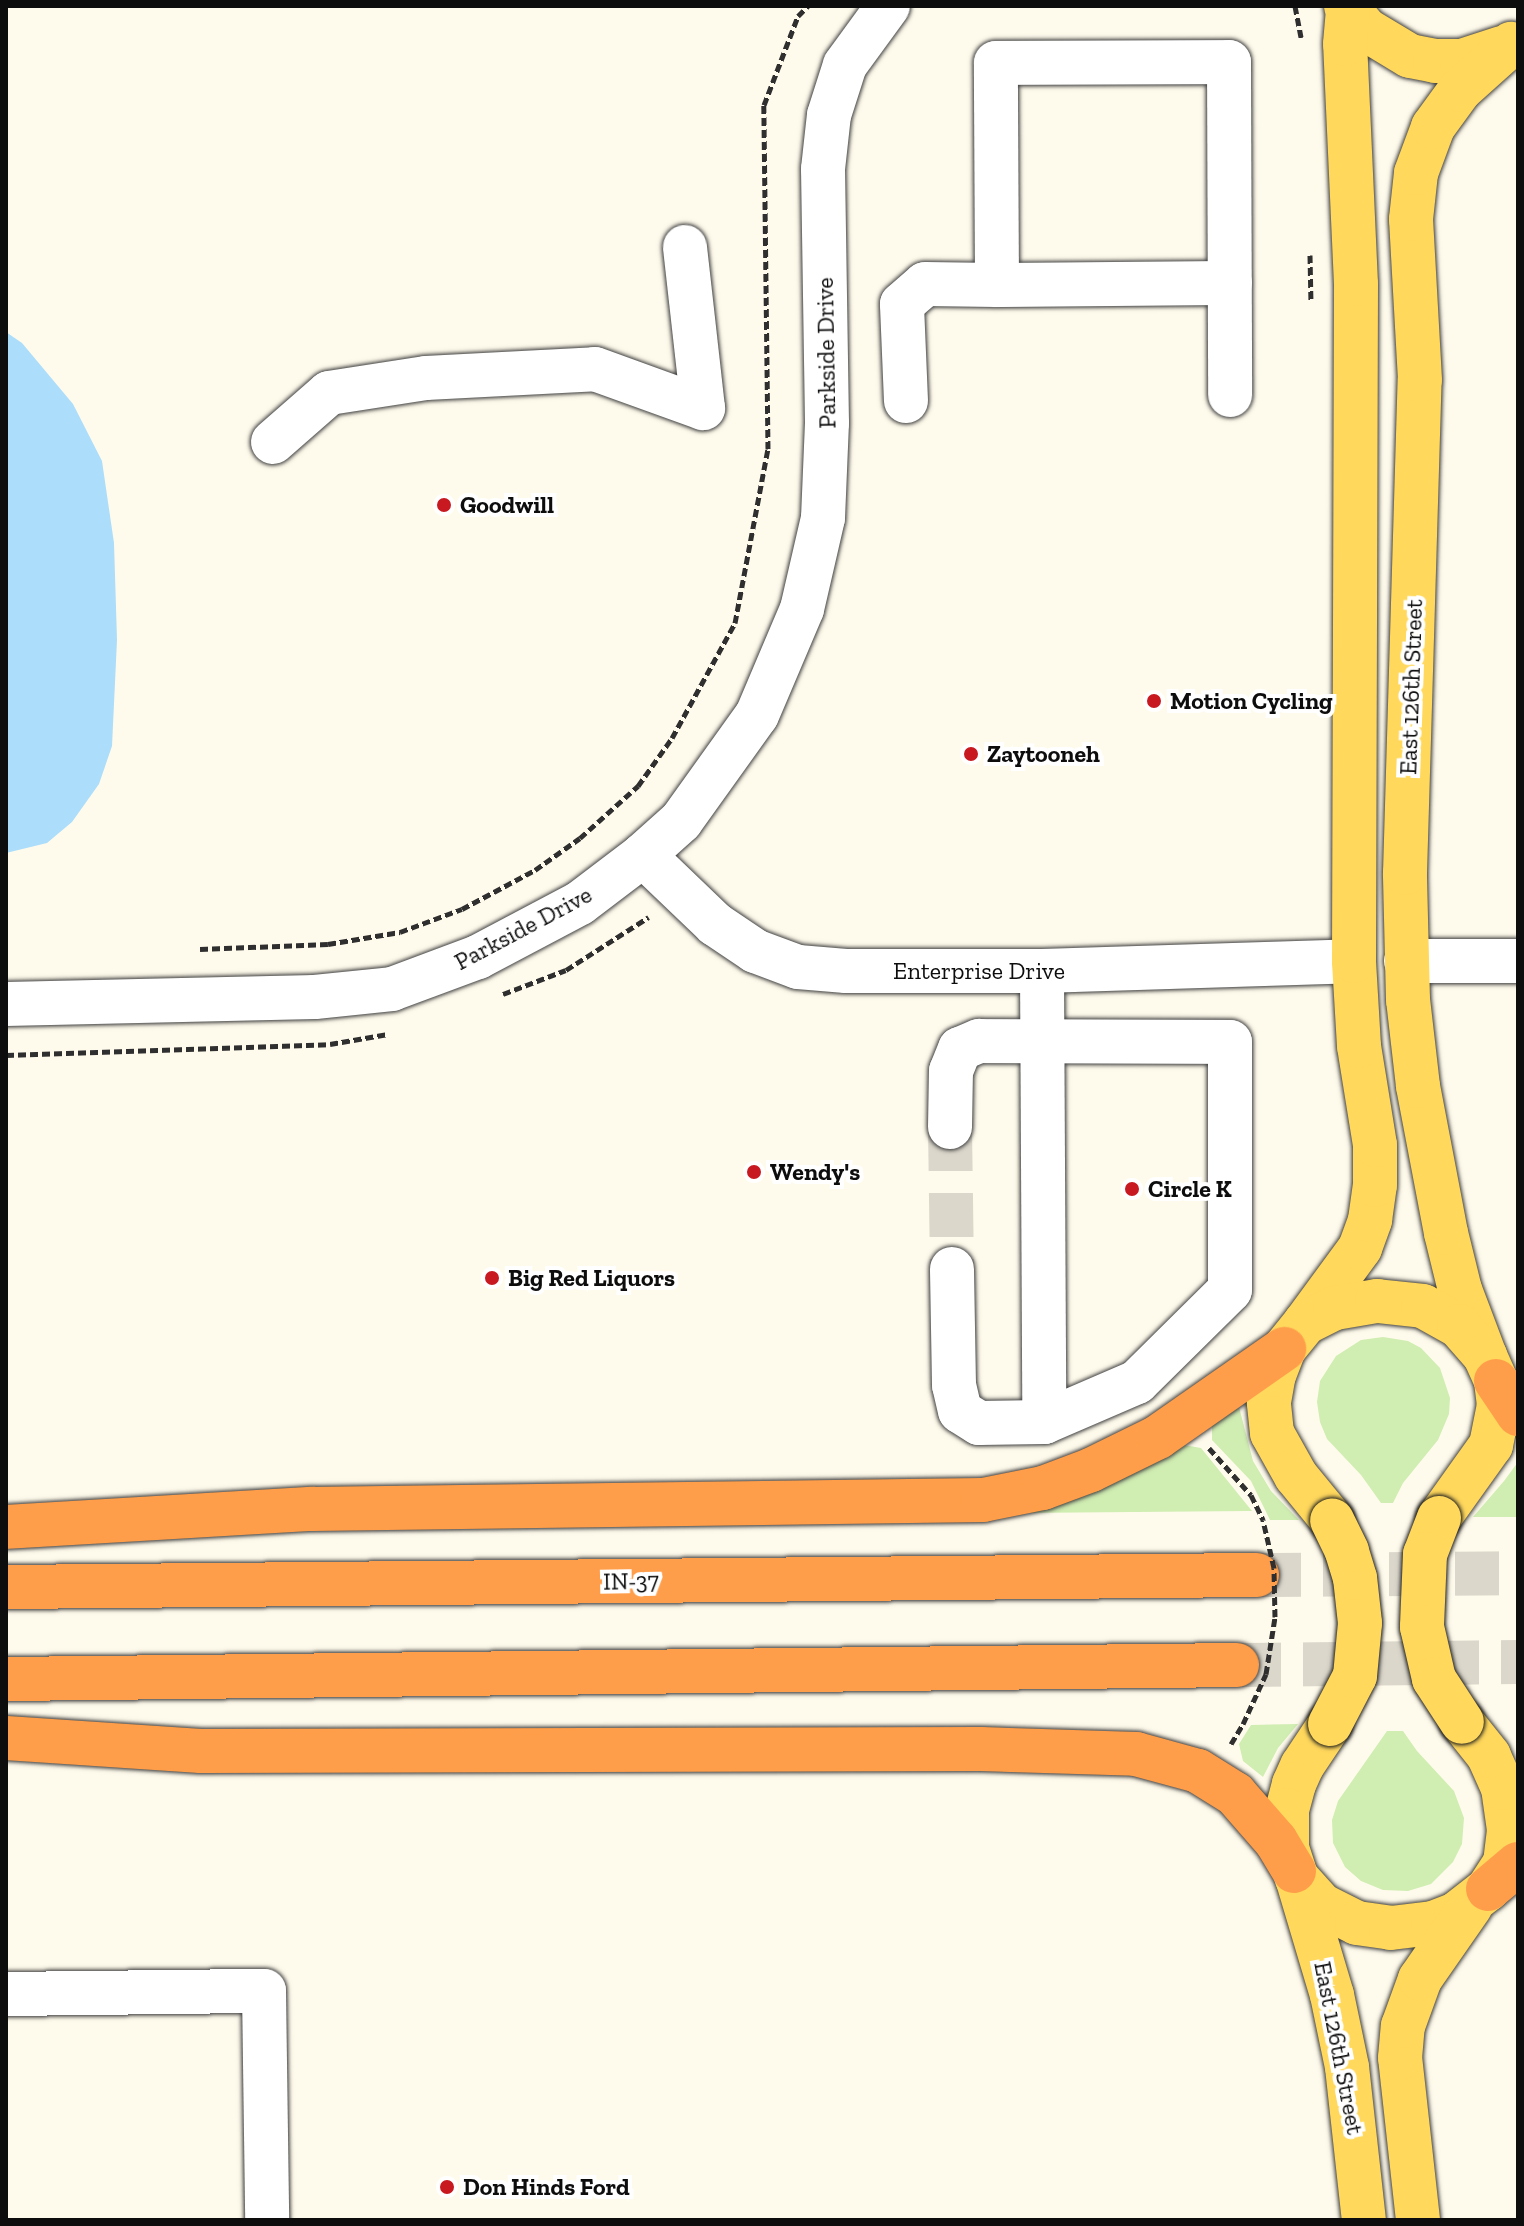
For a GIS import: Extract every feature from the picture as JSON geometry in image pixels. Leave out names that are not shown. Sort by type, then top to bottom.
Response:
[{"type":"highway","points":[[6,1527],[311,1509],[983,1500],[1043,1488],[1091,1470],[1158,1437],[1294,1336]]},
{"type":"highway","name":"IN-37","points":[[6,1587],[1257,1575]]},
{"type":"highway","points":[[6,1679],[1237,1665]]},
{"type":"highway","points":[[6,1738],[201,1751],[981,1749],[1105,1752],[1158,1758],[1210,1777],[1255,1814],[1295,1875]]},
{"type":"main road","points":[[1347,7],[1365,29],[1386,45],[1422,59],[1462,61],[1487,56],[1514,41]]},
{"type":"main road","points":[[1294,1336],[1353,1261],[1373,1209],[1375,1145],[1359,1046],[1354,961],[1356,284],[1345,44],[1347,7]]},
{"type":"main road","name":"East 126th Street","points":[[1493,1885],[1505,1863],[1509,1830],[1506,1800],[1489,1756],[1434,1679],[1422,1627],[1423,1566],[1428,1543],[1439,1518],[1491,1445],[1498,1419],[1500,1384],[1460,1290],[1433,1168],[1415,1061],[1406,961],[1405,873],[1420,394],[1411,219],[1413,194],[1424,149],[1444,109],[1491,59],[1514,41]]},
{"type":"main road","points":[[1294,1336],[1335,1308],[1356,1303],[1408,1302],[1459,1326],[1500,1384]]},
{"type":"main road","name":"East 126th Street","points":[[1294,1336],[1269,1402],[1272,1433],[1296,1476],[1332,1520],[1355,1578],[1360,1623],[1355,1676],[1330,1724],[1302,1766],[1287,1810],[1287,1848],[1321,1954],[1347,2067],[1364,2220]]},
{"type":"main road","points":[[1295,1875],[1321,1905],[1338,1916],[1375,1927],[1410,1928],[1433,1923],[1493,1885]]},
{"type":"main road","points":[[1418,2220],[1400,2058],[1403,2026],[1420,1979],[1493,1885]]},
{"type":"street","name":"Parkside Drive","points":[[6,1004],[315,997],[392,989],[478,957],[580,903],[643,855],[681,821],[757,715],[802,609],[823,518],[827,423],[823,169],[829,115],[845,65],[888,6]]},
{"type":"street","points":[[997,285],[996,63],[1229,62],[1230,395]]},
{"type":"street","points":[[273,442],[329,393],[426,378],[595,369],[703,408],[685,247]]},
{"type":"street","points":[[906,401],[902,304],[925,284],[1230,283]]},
{"type":"street","name":"Enterprise Drive","points":[[643,855],[715,924],[755,951],[798,967],[846,971],[1042,971],[1354,961]]},
{"type":"street","points":[[1406,961],[1518,961]]},
{"type":"street","points":[[1042,971],[1044,1422]]},
{"type":"street","points":[[950,1127],[951,1071],[960,1049],[979,1041],[1230,1042],[1230,1290],[1137,1382],[1044,1422],[979,1423],[960,1411],[954,1385],[952,1269]]},
{"type":"street","points":[[6,1994],[264,1991],[267,2220]]},
{"type":"path","points":[[200,949],[328,944],[400,932],[462,909],[535,870],[580,838],[638,786],[672,738],[735,623],[768,449],[764,105],[798,16],[808,6]]},
{"type":"path","points":[[1210,1777],[1243,1724],[1266,1674],[1275,1617],[1274,1568],[1263,1520]]},
{"type":"green space","points":[[1383,1337],[1408,1341],[1421,1348],[1440,1368],[1450,1398],[1449,1414],[1438,1440],[1403,1483],[1393,1503],[1381,1503],[1361,1475],[1327,1439],[1317,1402],[1320,1381],[1336,1356],[1361,1340]]},
{"type":"green space","points":[[1239,1407],[1253,1461],[1271,1491],[1299,1520],[1270,1520],[1251,1481],[1212,1440],[1212,1424]]},
{"type":"green space","points":[[1184,1445],[1201,1448],[1252,1511],[1017,1513],[1109,1485]]},
{"type":"green space","points":[[1518,1462],[1518,1517],[1473,1517],[1504,1481]]},
{"type":"green space","points":[[1298,1724],[1278,1748],[1263,1777],[1243,1761],[1239,1744],[1251,1725]]},
{"type":"green space","points":[[1387,1731],[1403,1731],[1454,1791],[1464,1818],[1462,1844],[1453,1862],[1431,1884],[1408,1891],[1383,1890],[1361,1881],[1345,1867],[1333,1843],[1332,1820],[1338,1801]]},
{"type":"water","points":[[6,332],[22,343],[73,404],[102,461],[114,543],[117,640],[112,746],[99,784],[72,822],[47,843],[6,853]]},
{"type":"tunnel","points":[[950,1127],[952,1269]]},
{"type":"tunnel","points":[[1257,1575],[1518,1573]]},
{"type":"tunnel","points":[[1237,1665],[1518,1662]]},
{"type":"place","name":"Goodwill","points":[[444,505]]},
{"type":"place","name":"Motion Cycling","points":[[1154,701]]},
{"type":"place","name":"Zaytooneh","points":[[971,754]]},
{"type":"place","name":"Wendy's","points":[[754,1172]]},
{"type":"place","name":"Circle K","points":[[1132,1189]]},
{"type":"place","name":"Big Red Liquors","points":[[492,1278]]},
{"type":"place","name":"Don Hinds Ford","points":[[447,2187]]}]
